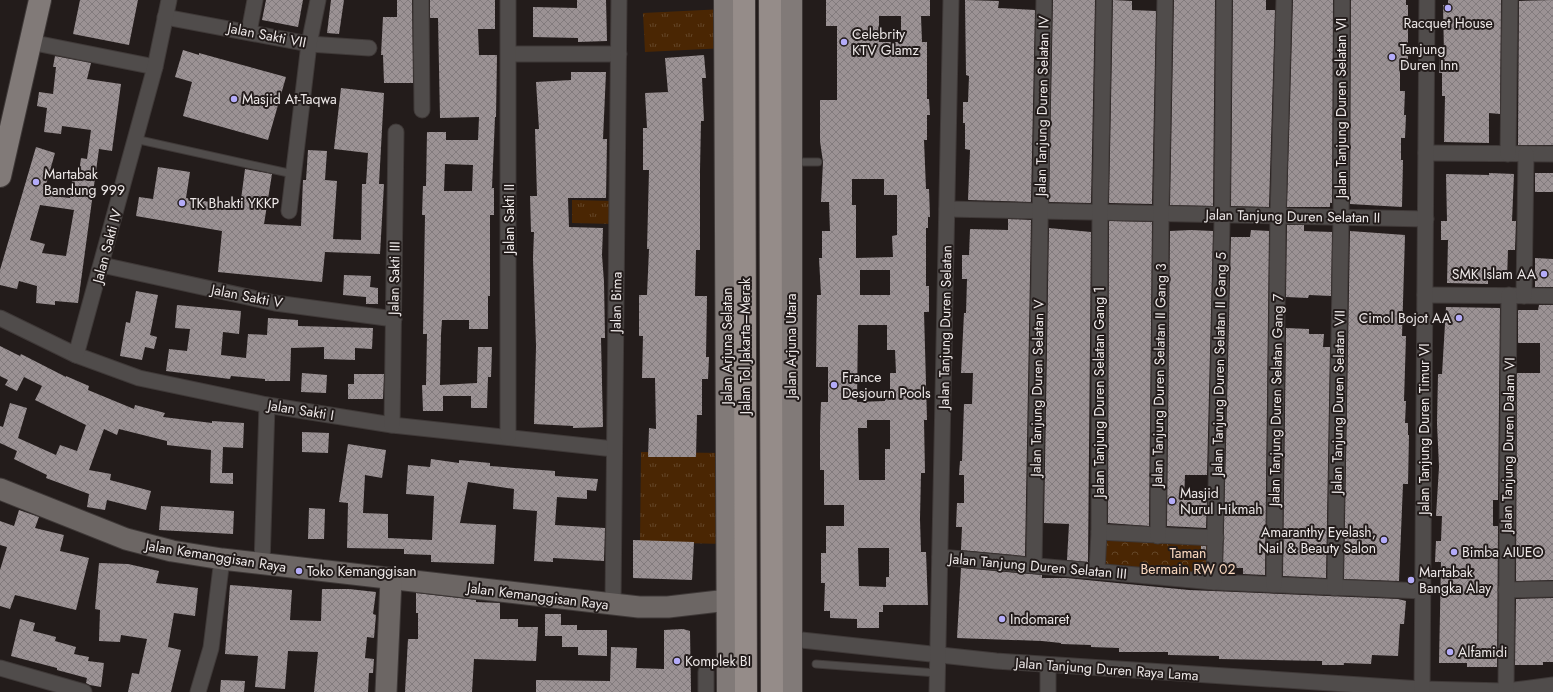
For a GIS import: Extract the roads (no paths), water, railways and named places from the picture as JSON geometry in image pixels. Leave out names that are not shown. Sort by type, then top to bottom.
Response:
[{"type":"highway","name":"Jalan Tol Jakarta–Merak","points":[[744,0],[746,692]]},
{"type":"highway","name":"Jalan Tol Jakarta–Merak","points":[[770,0],[772,692]]},
{"type":"main road","points":[[1,164],[40,0]]},
{"type":"main road","name":"Jalan Arjuna Selatan","points":[[725,0],[728,692]]},
{"type":"main road","name":"Jalan Arjuna Utara","points":[[791,0],[791,692]]},
{"type":"street","name":"Jalan Sakti IV","points":[[76,355],[136,139],[169,0]]},
{"type":"street","points":[[249,32],[255,0]]},
{"type":"street","points":[[289,211],[309,44],[318,0]]},
{"type":"street","points":[[421,0],[422,110]]},
{"type":"street","name":"Jalan Sakti II","points":[[508,0],[508,437]]},
{"type":"street","name":"Jalan Bima","points":[[613,605],[619,0]]},
{"type":"street","name":"Jalan Tanjung Duren Selatan","points":[[937,692],[948,209],[951,0]]},
{"type":"street","name":"Jalan Tanjung Duren Selatan IV","points":[[1040,211],[1044,0]]},
{"type":"street","name":"Jalan Tanjung Duren Selatan Gang 1","points":[[1097,571],[1099,532],[1100,212],[1104,0]]},
{"type":"street","points":[[1161,213],[1165,0]]},
{"type":"street","name":"Jalan Tanjung Duren Selatan II Gang 5","points":[[1216,538],[1224,0]]},
{"type":"street","name":"Jalan Tanjung Duren Selatan Gang 7","points":[[1274,585],[1278,216],[1284,0]]},
{"type":"street","name":"Jalan Tanjung Duren Selatan VI","points":[[1341,217],[1342,0]]},
{"type":"street","name":"Jalan Tanjung Duren Timur VI","points":[[1422,691],[1428,0]]},
{"type":"street","points":[[1508,154],[1510,0]]},
{"type":"street","name":"Jalan Sakti VII","points":[[165,18],[309,44],[369,48]]},
{"type":"street","points":[[30,42],[154,67]]},
{"type":"street","points":[[509,54],[619,54]]},
{"type":"street","name":"Jalan Sakti III","points":[[392,425],[396,132]]},
{"type":"street","points":[[1426,153],[1553,154]]},
{"type":"street","points":[[1524,296],[1526,154]]},
{"type":"street","name":"Jalan Tanjung Duren Selatan II","points":[[948,209],[1426,219]]},
{"type":"street","name":"Jalan Tanjung Duren Selatan V","points":[[1034,565],[1040,211]]},
{"type":"street","name":"Jalan Tanjung Duren Selatan II Gang 3","points":[[1158,536],[1161,213]]},
{"type":"street","name":"Jalan Tanjung Duren Selatan VII","points":[[1334,588],[1341,217]]},
{"type":"street","name":"Jalan Sakti V","points":[[102,265],[275,303],[394,319]]},
{"type":"street","points":[[1425,295],[1553,296]]},
{"type":"street","name":"Jalan Tanjung Duren Dalam VI","points":[[1506,690],[1509,295]]},
{"type":"street","name":"Jalan Sakti I","points":[[0,318],[76,355],[139,378],[267,405],[392,425],[614,449]]},
{"type":"street","points":[[262,565],[267,405]]},
{"type":"street","name":"Jalan Kemanggisan Raya","points":[[0,489],[126,539],[172,551],[222,559],[262,565],[613,605],[668,607],[728,600]]},
{"type":"street","points":[[1099,532],[1216,538],[1214,582]]},
{"type":"street","name":"Jalan Tanjung Duren Selatan III","points":[[940,557],[1214,582],[1423,591]]},
{"type":"street","points":[[198,692],[211,648],[222,559]]},
{"type":"street","points":[[386,692],[391,579]]},
{"type":"street","points":[[1506,590],[1553,589]]},
{"type":"street","name":"Jalan Tanjung Duren Raya Lama","points":[[792,639],[1048,665],[1422,691],[1506,690],[1553,685]]},
{"type":"street","points":[[1048,665],[1048,692]]},
{"type":"street","points":[[0,668],[84,692]]},
{"type":"street","points":[[706,672],[706,692]]},
{"type":"lane","points":[[136,139],[293,174]]},
{"type":"lane","points":[[790,162],[818,162]]},
{"type":"lane","points":[[816,664],[937,673]]},
{"type":"place","name":"Racquet House","points":[[1448,8]]},
{"type":"place","name":"Celebrity KTV Glamz","points":[[844,42]]},
{"type":"place","name":"Tanjung Duren Inn","points":[[1392,57]]},
{"type":"place","name":"Masjid At-Taqwa","points":[[234,99]]},
{"type":"place","name":"Martabak Bandung 999","points":[[36,182]]},
{"type":"place","name":"TK Bhakti YKKP","points":[[182,203]]},
{"type":"place","name":"SMK Islam AA","points":[[1544,274]]},
{"type":"place","name":"Cimol Bojot AA","points":[[1459,318]]},
{"type":"place","name":"France Desjourn Pools","points":[[834,385]]},
{"type":"place","name":"Masjid Nurul Hikmah","points":[[1172,501]]},
{"type":"place","name":"Amaranthy Eyelash, Nail & Beauty Salon","points":[[1384,540]]},
{"type":"place","name":"Bimba AIUEO","points":[[1454,552]]},
{"type":"place","name":"Toko Kemanggisan","points":[[299,571]]},
{"type":"place","name":"Martabak Bangka Alay","points":[[1411,580]]},
{"type":"place","name":"Indomaret","points":[[1002,619]]},
{"type":"place","name":"Alfamidi","points":[[1450,652]]},
{"type":"place","name":"Komplek BI","points":[[677,661]]},
{"type":"park label","name":"Taman Bermain RW 02","points":[[1188,562]]}]
